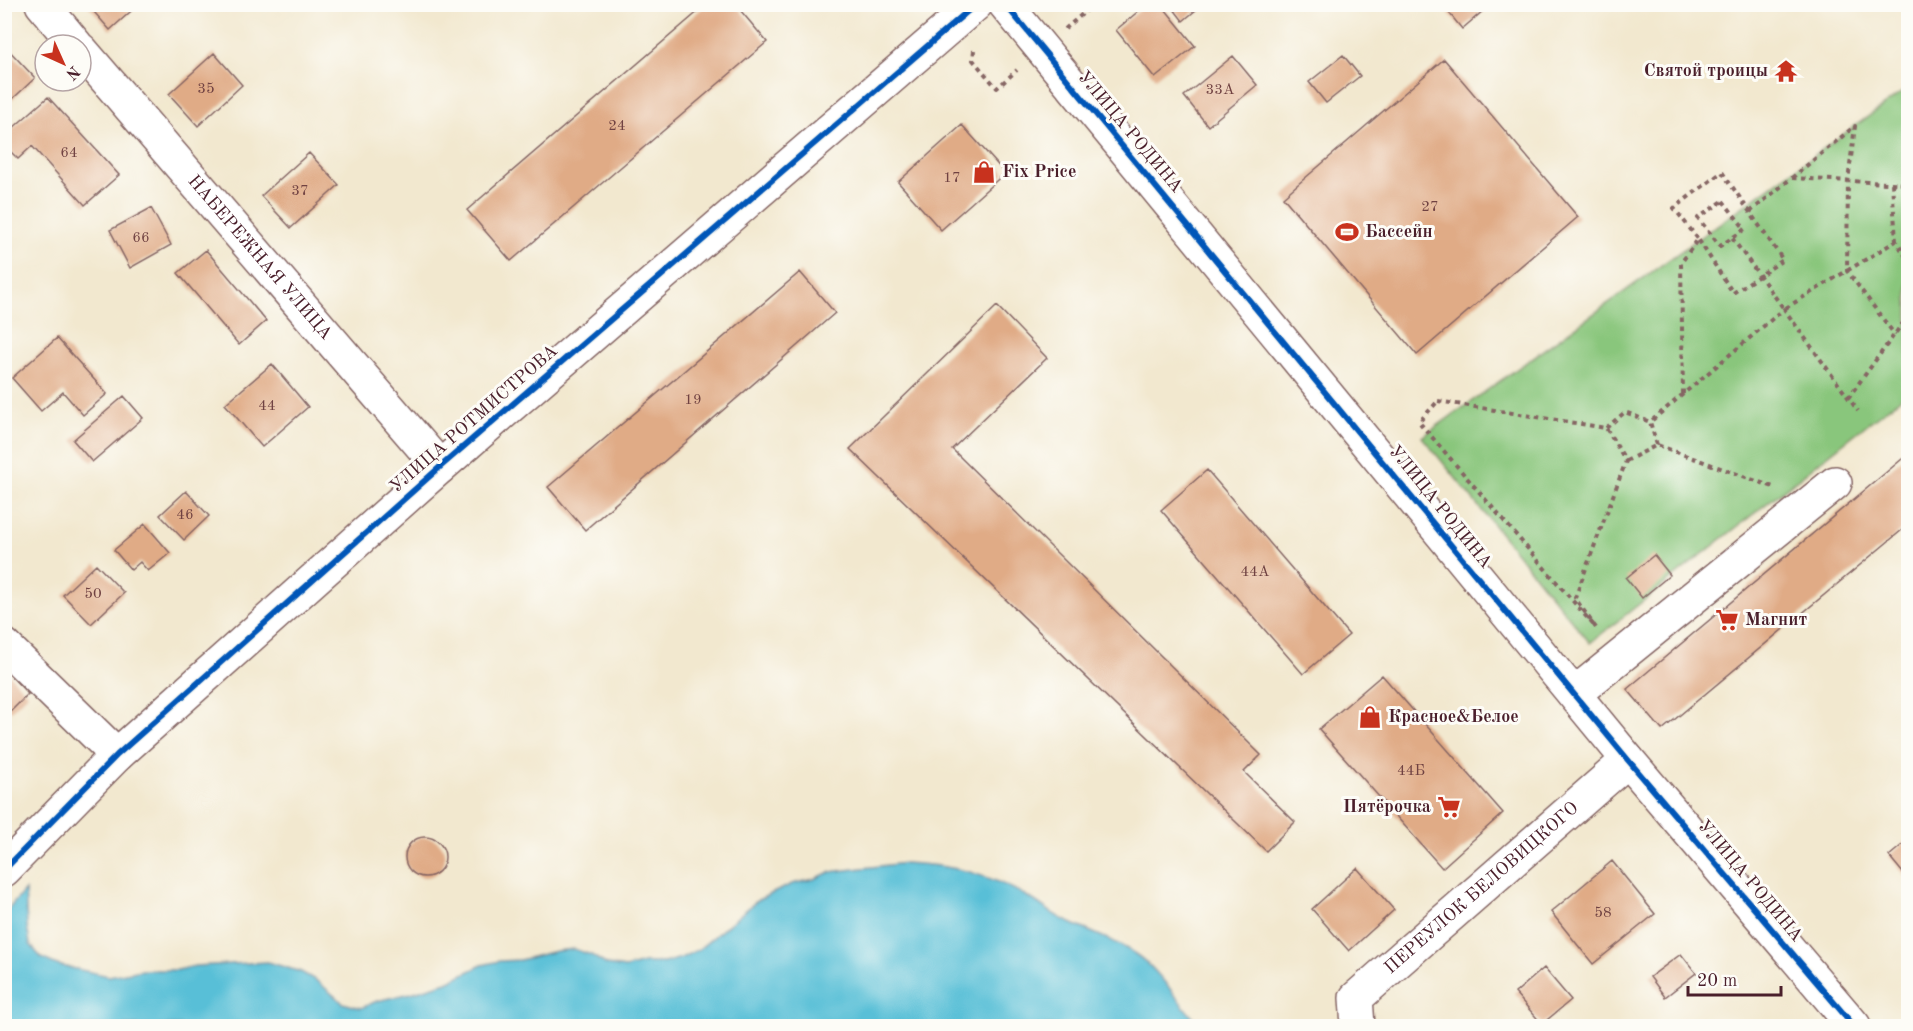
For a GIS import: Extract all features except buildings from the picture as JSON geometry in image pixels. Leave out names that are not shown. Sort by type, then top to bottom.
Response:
[{"type":"street","points":[[42,4],[66,33]]},
{"type":"street","name":"УЛИЦА РОТМИСТРОВА","points":[[13,861],[117,754],[440,467],[976,4]]},
{"type":"street","name":"УЛИЦА РОДИНА","points":[[1005,4],[1628,760],[1854,1026]]},
{"type":"street","name":"НАБЕРЕЖНАЯ УЛИЦА","points":[[93,64],[440,467]]},
{"type":"street","points":[[1574,694],[1835,483]]},
{"type":"street","points":[[4,645],[117,754]]},
{"type":"street","name":"ПЕРЕУЛОК БЕЛОВИЦКОГО","points":[[1358,1026],[1356,998],[1628,760]]},
{"type":"path","points":[[1062,31],[1094,4]]},
{"type":"path","points":[[975,43],[973,60],[997,88],[1018,69]]},
{"type":"path","points":[[1750,212],[1856,126],[1848,181],[1846,271],[1895,335]]},
{"type":"path","points":[[1722,172],[1750,212],[1783,260],[1733,292],[1698,239],[1674,208],[1722,172]]},
{"type":"path","points":[[1791,178],[1908,184]]},
{"type":"path","points":[[1892,183],[1896,241],[1908,260]]},
{"type":"path","points":[[1723,201],[1745,229],[1732,238],[1720,246],[1698,218],[1723,201]]},
{"type":"path","points":[[1732,238],[1858,411]]},
{"type":"path","points":[[1683,394],[1681,263],[1698,239]]},
{"type":"path","points":[[1650,422],[1784,309],[1896,241]]},
{"type":"path","points":[[1848,398],[1908,316]]},
{"type":"path","points":[[1650,422],[1625,412],[1606,428],[1438,401],[1419,422],[1596,628],[1575,598],[1626,461],[1657,445],[1783,491]]},
{"type":"path","points":[[1650,422],[1657,445]]},
{"type":"path","points":[[1606,428],[1626,461]]},
{"type":"green space","points":[[1908,88],[1908,392],[1590,643],[1422,437]]},
{"type":"water","points":[[905,863],[954,868],[983,876],[1013,889],[1066,921],[1119,944],[1155,970],[1201,1026],[5,1026],[5,913],[25,890],[30,944],[41,958],[57,965],[109,976],[142,970],[178,970],[195,966],[268,962],[301,972],[317,981],[343,1003],[361,1008],[377,1001],[447,982],[482,965],[520,960],[556,951],[574,949],[591,955],[607,965],[625,968],[644,963],[664,963],[699,949],[758,900],[792,884],[814,879],[830,872]]},
{"type":"cycle path","points":[[4,870],[117,755],[440,467],[976,4]]},
{"type":"cycle path","points":[[1005,4],[1628,760],[1854,1026]]},
{"type":"place","name":"Святой троицы","points":[[1786,71]]},
{"type":"place","name":"Fix Price","points":[[984,172]]},
{"type":"place","name":"Бассейн","points":[[1347,232]]},
{"type":"place","name":"Магнит","points":[[1727,620]]},
{"type":"place","name":"Красное&Белое","points":[[1370,717]]},
{"type":"place","name":"Пятёрочка","points":[[1449,807]]}]
